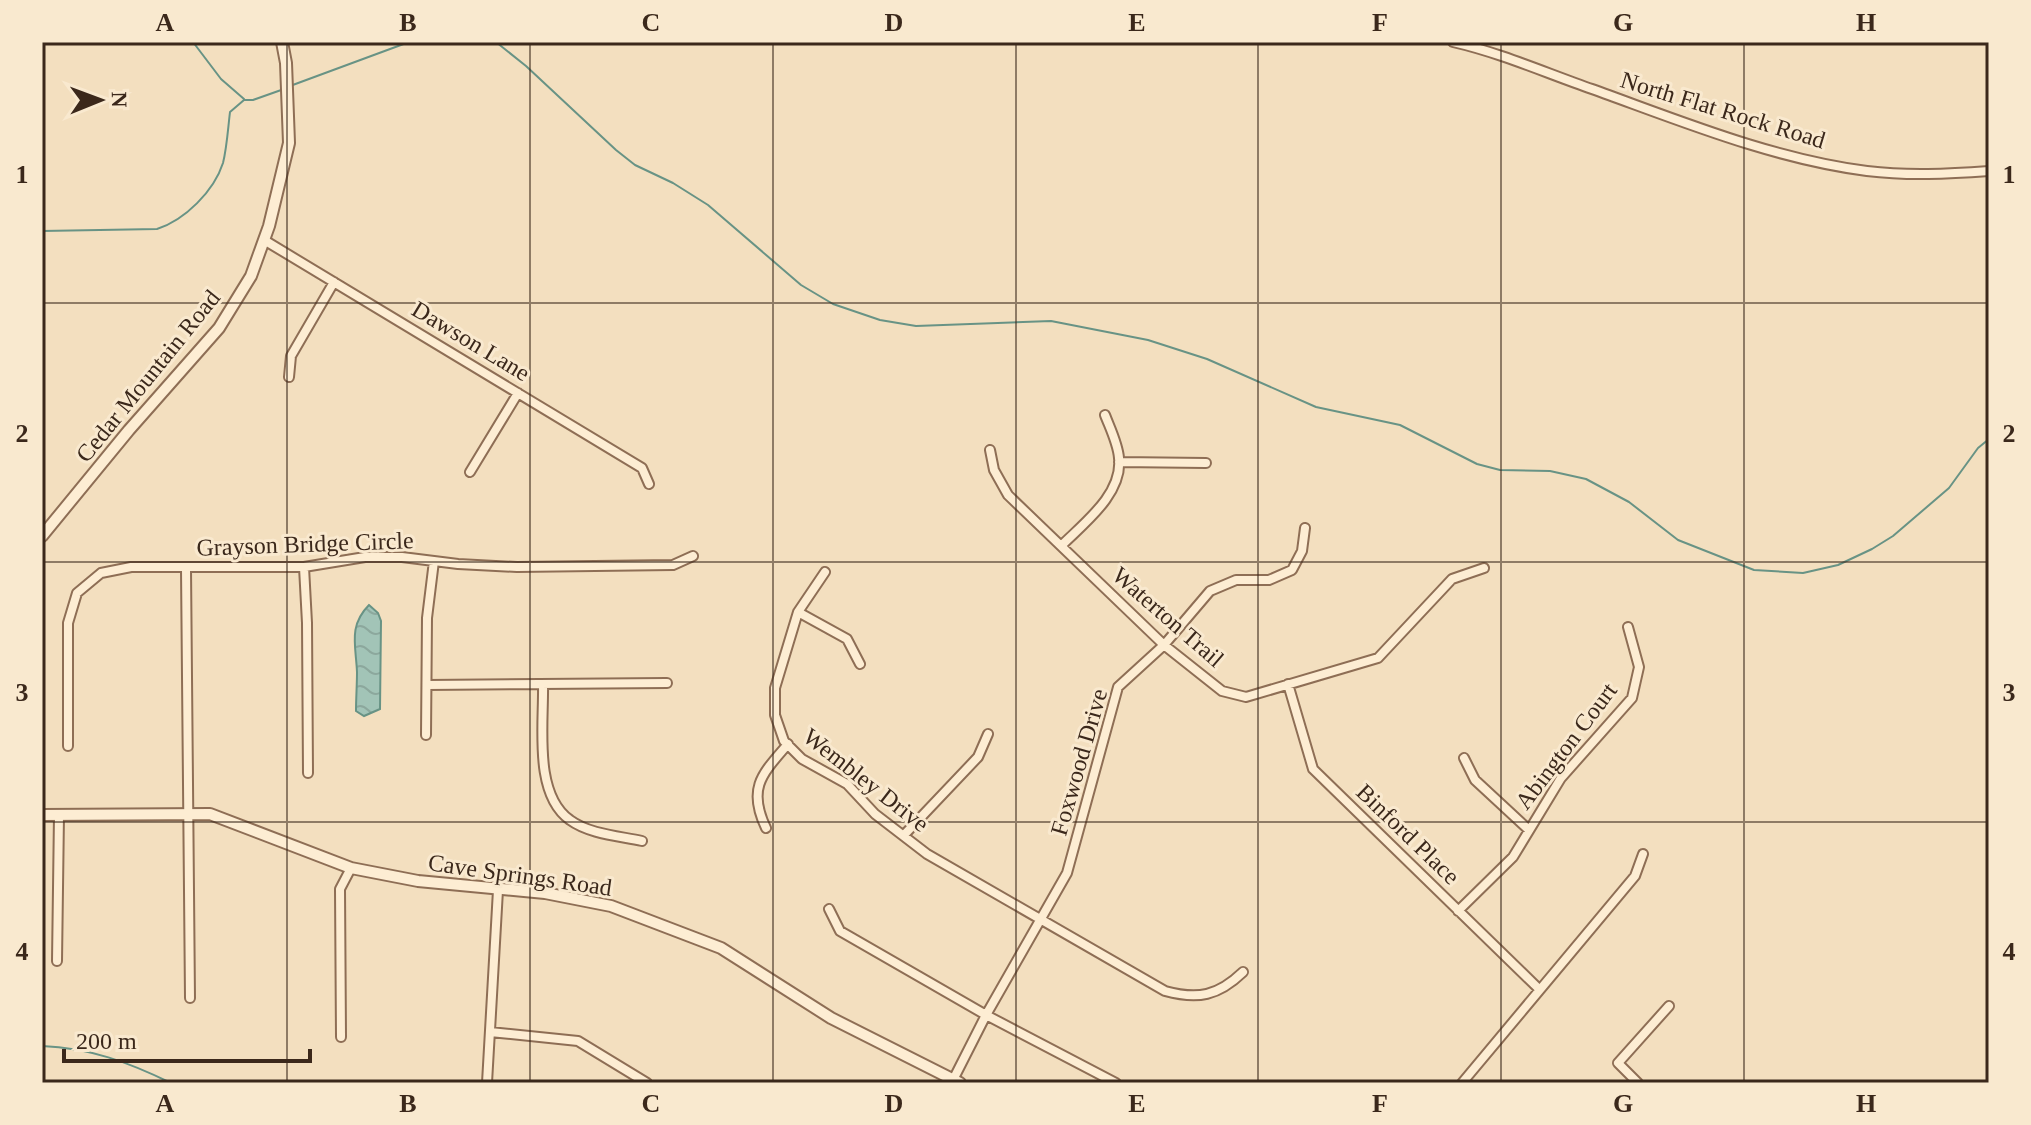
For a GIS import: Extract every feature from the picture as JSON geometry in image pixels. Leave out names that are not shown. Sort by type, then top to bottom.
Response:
[{"type":"street","name":"Cedar Mountain Road","points":[[42,536],[129,430],[219,328],[251,276],[264,240],[289,143],[286,63],[282,42]]},
{"type":"street","name":"North Flat Rock Road","points":[[1453,42],[1776,152],[1887,173],[1989,171]]},
{"type":"street","name":"Dawson Lane","points":[[264,240],[642,468],[649,484]]},
{"type":"street","points":[[289,377],[291,356],[334,282]]},
{"type":"street","points":[[470,472],[518,393]]},
{"type":"street","points":[[1061,546],[1102,506],[1119,476],[1119,462],[1105,415]]},
{"type":"street","name":"Waterton Trail","points":[[990,450],[994,470],[1008,495],[1164,645],[1222,691],[1246,697],[1378,658],[1452,579],[1484,568]]},
{"type":"street","points":[[1119,462],[1206,463]]},
{"type":"street","name":"Foxwood Drive","points":[[955,1082],[986,1015],[1067,873],[1118,687],[1164,645],[1210,591],[1236,580],[1269,580],[1292,570],[1302,551],[1305,528]]},
{"type":"street","name":"Grayson Bridge Circle","points":[[68,746],[68,623],[77,593],[101,573],[131,567],[304,567],[365,557],[402,557],[517,567],[673,565],[693,556]]},
{"type":"street","points":[[426,735],[427,618],[434,561]]},
{"type":"street","points":[[304,567],[308,773]]},
{"type":"street","points":[[186,569],[190,998]]},
{"type":"street","name":"Wembley Drive","points":[[825,572],[798,612],[775,688],[775,715],[788,744],[802,759],[847,784],[875,814],[927,854],[1165,991],[1186,996],[1202,995],[1229,985],[1243,972]]},
{"type":"street","points":[[798,612],[847,639],[860,664]]},
{"type":"street","name":"Abington Court","points":[[1458,911],[1513,857],[1561,778],[1632,698],[1639,667],[1628,627]]},
{"type":"street","points":[[427,685],[667,683]]},
{"type":"street","points":[[543,684],[544,772],[551,800],[570,820],[591,830],[642,841]]},
{"type":"street","name":"Binford Place","points":[[1288,684],[1313,769],[1539,989]]},
{"type":"street","points":[[904,835],[978,757],[988,734]]},
{"type":"street","points":[[766,828],[756,808],[762,774],[788,744]]},
{"type":"street","points":[[1464,758],[1475,780],[1529,830]]},
{"type":"street","name":"Cave Springs Road","points":[[42,815],[210,814],[351,868],[418,881],[545,893],[611,906],[721,948],[831,1018],[955,1082]]},
{"type":"street","points":[[57,961],[59,815]]},
{"type":"street","points":[[1462,1083],[1635,876],[1643,854]]},
{"type":"street","points":[[341,1037],[340,889],[351,868]]},
{"type":"street","points":[[487,1083],[498,890]]},
{"type":"street","points":[[829,909],[840,931],[986,1015],[1116,1083]]},
{"type":"street","points":[[1638,1083],[1618,1063],[1669,1006]]},
{"type":"street","points":[[490,1032],[578,1041],[647,1083]]},
{"type":"water","points":[[369,605],[381,621],[380,709],[364,716],[356,711],[355,637],[358,621]]},
{"type":"waterway","points":[[193,42],[221,79],[244,99]]},
{"type":"waterway","points":[[290,86],[409,42]]},
{"type":"waterway","points":[[496,42],[635,165],[673,183],[708,205],[801,285],[833,304],[880,320],[916,326],[1051,321],[1148,340],[1207,359],[1316,407],[1400,425],[1477,464],[1500,470],[1550,471],[1586,479],[1629,502],[1678,540],[1754,570],[1803,573],[1838,565],[1872,549],[1893,536],[1949,488],[1978,448],[1989,439]]},
{"type":"waterway","points":[[42,231],[157,229],[168,225],[188,212],[206,194],[219,174],[230,112],[244,100],[284,89]]},
{"type":"waterway","points":[[42,1046],[108,1057],[171,1083]]}]
